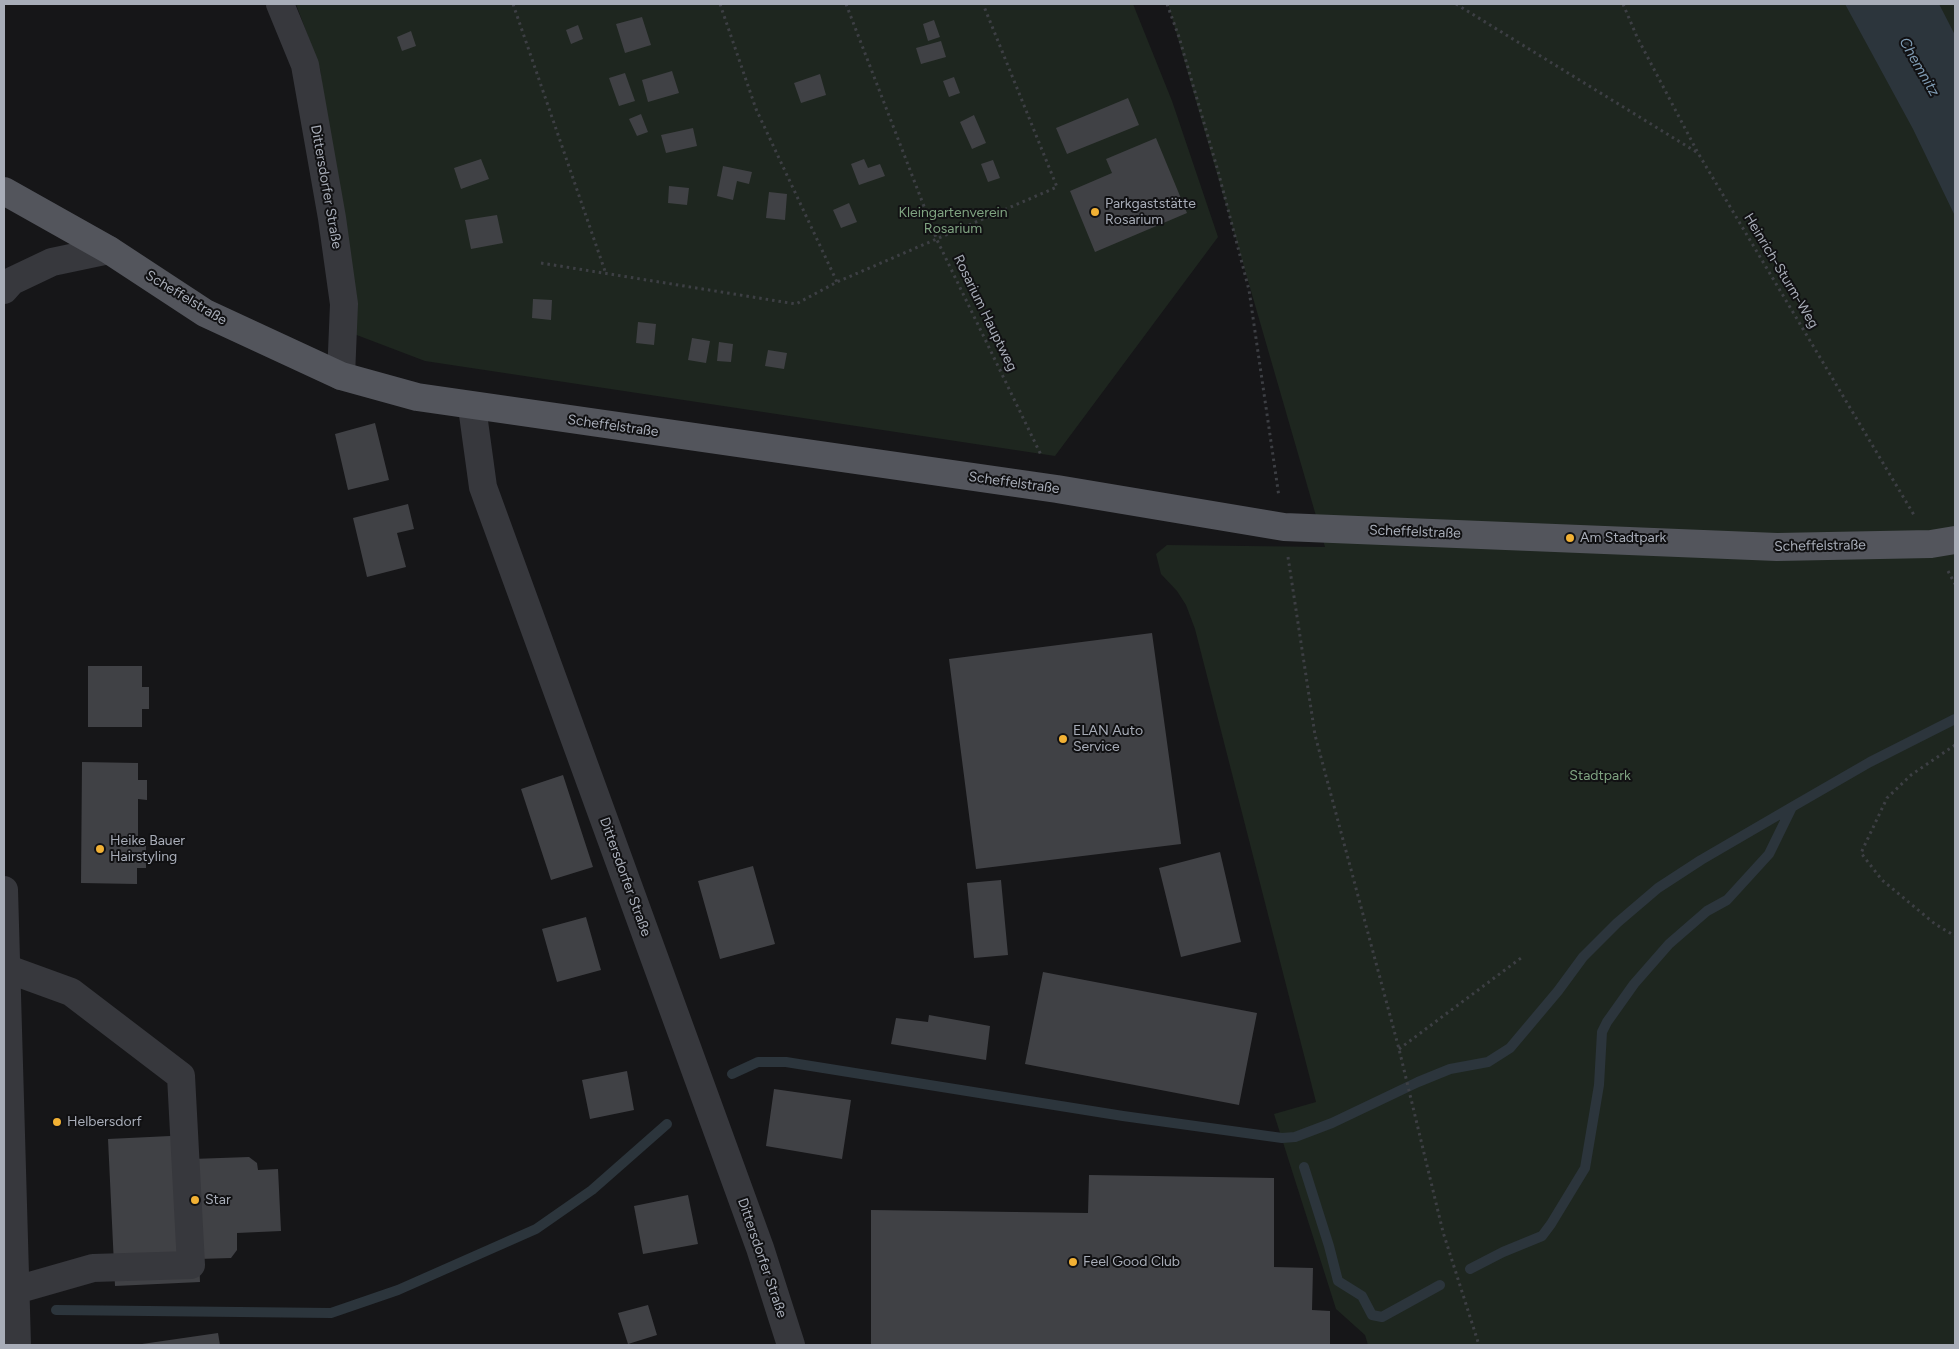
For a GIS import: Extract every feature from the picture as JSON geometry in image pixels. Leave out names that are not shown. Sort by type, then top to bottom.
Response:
[{"type":"main road","name":"Scheffelstraße","points":[[4,191],[109,250],[205,313],[341,376],[417,397],[1057,489],[1284,527],[1777,548],[1943,542]]},
{"type":"street","name":"Dittersdorfer Straße","points":[[280,4],[305,65],[332,218],[344,304],[341,376]]},
{"type":"street","points":[[4,290],[12,281],[52,262],[109,250]]},
{"type":"street","name":"Dittersdorfer Straße","points":[[472,406],[483,487],[760,1248],[791,1345]]},
{"type":"street","points":[[4,890],[6,1106],[16,1290],[17,1345]]},
{"type":"street","points":[[5,968],[71,992],[181,1076],[191,1265],[93,1268],[16,1290]]},
{"type":"path","points":[[513,4],[606,274]]},
{"type":"path","points":[[720,4],[756,109],[837,282]]},
{"type":"path","name":"Rosarium Hauptweg","points":[[846,4],[937,240],[1057,489]]},
{"type":"path","points":[[541,263],[796,304],[837,282],[1057,187],[983,4]]},
{"type":"path","points":[[1167,4],[1179,37],[1218,170],[1249,290],[1315,735],[1399,1049],[1443,1232],[1479,1345]]},
{"type":"path","points":[[1456,4],[1698,153]]},
{"type":"path","name":"Heinrich-Sturm-Weg","points":[[1623,4],[1637,37],[1698,153],[1943,542]]},
{"type":"path","points":[[1955,745],[1910,775],[1887,798],[1860,853],[1882,880],[1935,924],[1955,936]]},
{"type":"path","points":[[1399,1049],[1521,958]]},
{"type":"green space","name":"Kleingartenverein Rosarium","points":[[296,4],[1133,4],[1172,101],[1218,237],[1055,456],[425,361],[354,334],[320,69]]},
{"type":"green space","name":"Stadtpark","points":[[1168,4],[1955,4],[1955,1345],[1368,1345],[1365,1335],[1336,1309],[1274,1114],[1316,1102],[1195,629],[1186,605],[1177,591],[1161,574],[1156,554],[1167,545],[1325,547]]},
{"type":"water","name":"Chemnitz","points":[[1845,4],[1939,4],[1955,35],[1955,216],[1913,129]]},
{"type":"building","points":[[642,17],[651,45],[625,53],[616,24]]},
{"type":"building","points":[[934,20],[940,37],[928,41],[923,24]]},
{"type":"building","points":[[578,25],[583,39],[571,44],[566,30]]},
{"type":"building","points":[[411,31],[416,46],[402,51],[397,37]]},
{"type":"building","points":[[941,41],[946,57],[921,64],[916,48]]},
{"type":"building","points":[[672,71],[679,93],[648,102],[642,80]]},
{"type":"building","points":[[625,73],[635,101],[619,106],[609,78]]},
{"type":"building","points":[[820,74],[826,95],[801,103],[794,83]]},
{"type":"building","points":[[954,77],[960,93],[949,97],[943,81]]},
{"type":"building","points":[[1128,98],[1139,125],[1067,154],[1056,128]]},
{"type":"building","points":[[641,114],[648,132],[637,136],[629,119]]},
{"type":"building","points":[[974,115],[986,143],[972,149],[960,122]]},
{"type":"building","points":[[693,128],[697,146],[666,153],[661,135]]},
{"type":"building","points":[[1156,138],[1187,213],[1095,252],[1070,191],[1112,173],[1106,159]]},
{"type":"building","points":[[481,159],[489,179],[461,189],[454,168]]},
{"type":"building","points":[[864,159],[868,168],[880,164],[885,176],[859,185],[851,164]]},
{"type":"building","points":[[993,160],[1000,178],[988,182],[981,164]]},
{"type":"building","points":[[723,166],[752,172],[749,184],[737,181],[733,200],[717,196]]},
{"type":"building","points":[[669,186],[689,188],[687,205],[668,203]]},
{"type":"building","points":[[769,192],[787,194],[785,220],[766,218]]},
{"type":"building","points":[[849,203],[857,222],[841,228],[833,210]]},
{"type":"building","points":[[497,215],[503,243],[471,249],[465,220]]},
{"type":"building","points":[[533,299],[552,300],[551,320],[532,318]]},
{"type":"building","points":[[638,322],[656,324],[654,345],[636,343]]},
{"type":"building","points":[[692,338],[710,341],[706,363],[688,360]]},
{"type":"building","points":[[719,342],[733,344],[731,362],[717,361]]},
{"type":"building","points":[[768,350],[787,353],[784,369],[765,366]]},
{"type":"building","points":[[375,423],[389,480],[348,490],[335,434]]},
{"type":"building","points":[[408,504],[414,529],[397,533],[406,567],[367,577],[353,518]]},
{"type":"building","points":[[1152,633],[1181,844],[976,869],[949,659]]},
{"type":"building","points":[[88,666],[142,666],[142,687],[149,687],[149,709],[142,709],[142,727],[88,727]]},
{"type":"building","points":[[82,762],[138,763],[138,780],[147,780],[147,800],[138,799],[138,846],[146,846],[146,868],[137,868],[137,884],[81,883]]},
{"type":"building","points":[[563,775],[593,867],[551,880],[521,789]]},
{"type":"building","points":[[1220,852],[1241,942],[1181,957],[1159,868]]},
{"type":"building","points":[[753,866],[775,944],[720,959],[698,881]]},
{"type":"building","points":[[1001,880],[1008,955],[974,958],[967,883]]},
{"type":"building","points":[[586,917],[601,970],[557,982],[542,929]]},
{"type":"building","points":[[1043,972],[1257,1013],[1239,1105],[1025,1064]]},
{"type":"building","points":[[929,1015],[990,1026],[986,1060],[891,1044],[896,1018],[928,1022]]},
{"type":"building","points":[[627,1071],[634,1110],[590,1119],[582,1080]]},
{"type":"building","points":[[774,1089],[851,1100],[842,1159],[766,1146]]},
{"type":"building","name":"Star","points":[[191,1135],[192,1159],[249,1157],[257,1163],[258,1170],[278,1169],[281,1231],[237,1233],[237,1250],[231,1258],[199,1259],[200,1282],[115,1286],[108,1139]]},
{"type":"building","name":"Feel Good Club","points":[[1089,1175],[1274,1178],[1274,1267],[1313,1268],[1312,1310],[1330,1311],[1330,1345],[871,1345],[871,1210],[1088,1213]]},
{"type":"building","points":[[688,1195],[698,1244],[643,1254],[634,1206]]},
{"type":"building","points":[[648,1305],[657,1335],[628,1344],[618,1313]]},
{"type":"building","points":[[218,1333],[220,1345],[142,1345],[142,1344]]},
{"type":"waterway","points":[[732,1074],[758,1062],[786,1062],[1123,1116],[1282,1138],[1295,1137],[1332,1123],[1450,1069],[1488,1062],[1510,1048],[1558,991],[1583,957],[1617,923],[1658,888],[1701,860],[1870,762],[1955,719]]},
{"type":"waterway","points":[[1470,1269],[1503,1252],[1542,1236],[1551,1224],[1585,1168],[1599,1085],[1602,1032],[1607,1022],[1634,984],[1669,944],[1707,911],[1727,900],[1769,854],[1792,807]]},
{"type":"waterway","points":[[56,1310],[331,1313],[398,1290],[536,1229],[592,1190],[667,1124]]},
{"type":"waterway","points":[[1304,1167],[1338,1281],[1362,1296],[1372,1315],[1382,1317],[1440,1285]]},
{"type":"place","name":"Parkgaststätte Rosarium","points":[[1095,212]]},
{"type":"place","name":"Am Stadtpark","points":[[1570,538]]},
{"type":"place","name":"ELAN Auto Service","points":[[1063,739]]},
{"type":"place","name":"Heike Bauer Hairstyling","points":[[100,849]]},
{"type":"place","name":"Helbersdorf","points":[[57,1122]]},
{"type":"place","name":"Star","points":[[195,1200]]},
{"type":"place","name":"Feel Good Club","points":[[1073,1262]]}]
